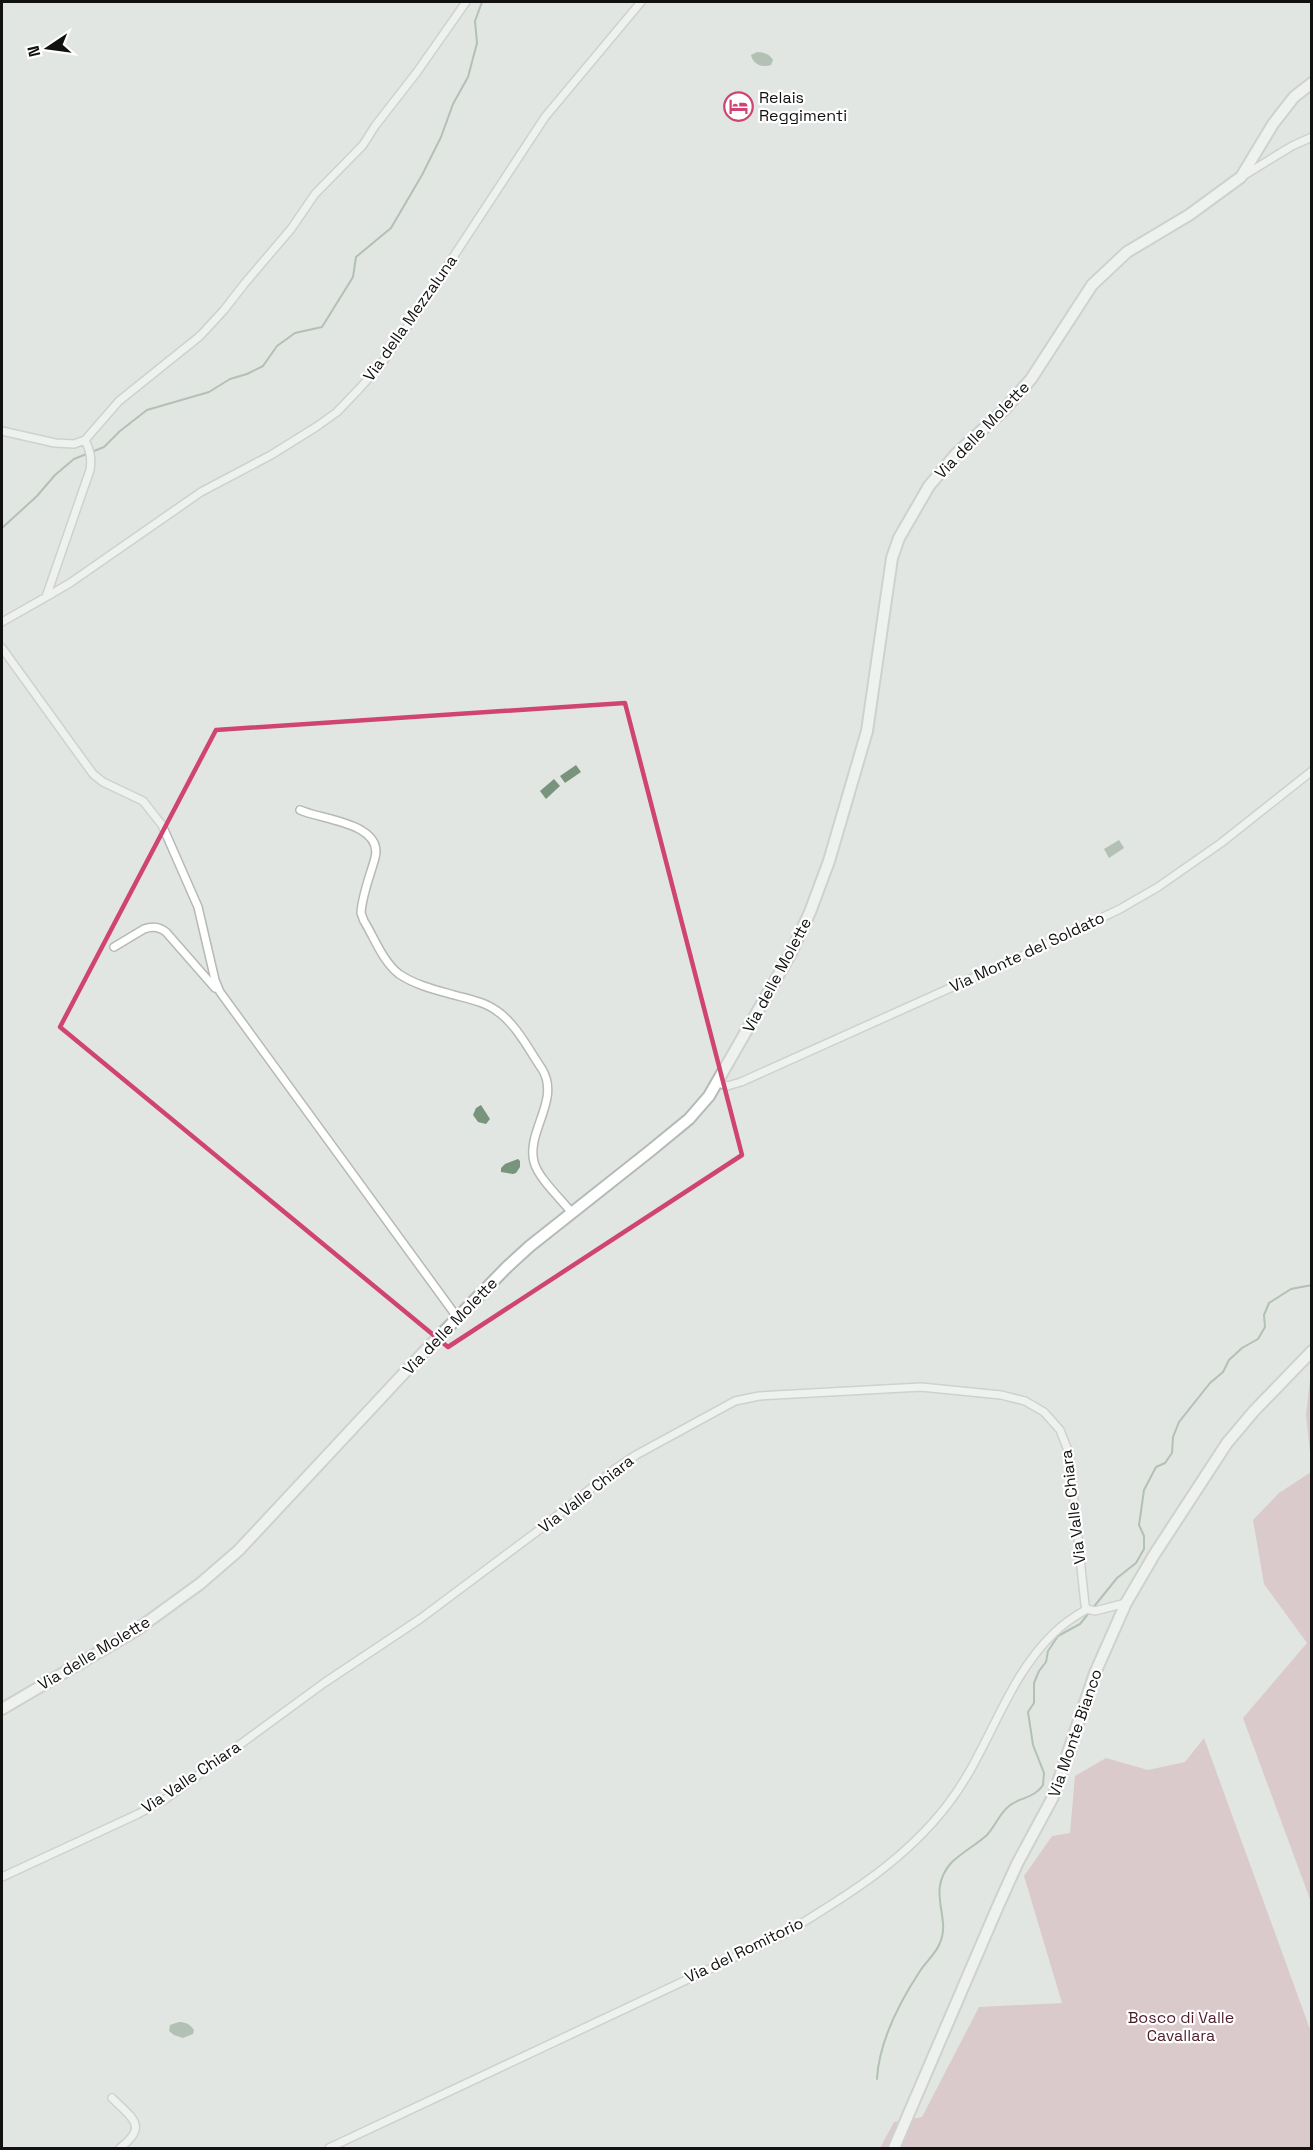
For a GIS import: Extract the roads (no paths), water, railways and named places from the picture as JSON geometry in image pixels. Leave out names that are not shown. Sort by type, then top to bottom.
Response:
[{"type":"street","points":[[2,431],[55,443],[74,444],[85,440],[119,401],[200,336],[291,229],[315,194],[363,145],[466,2]]},
{"type":"street","name":"Via della Mezzaluna","points":[[2,622],[70,584],[201,492],[297,440],[347,402],[379,367],[404,332],[545,117],[641,2]]},
{"type":"street","name":"Via delle Molette","points":[[2,1709],[135,1631],[201,1583],[239,1550],[457,1317],[518,1257],[689,1119],[709,1096],[791,953],[810,912],[829,861],[867,731],[892,558],[899,538],[915,508],[929,486],[956,454],[1004,410],[1031,379],[1082,298],[1102,274],[1134,247],[1189,215],[1241,177],[1279,116],[1311,83]]},
{"type":"street","points":[[1241,177],[1311,136]]},
{"type":"street","points":[[46,597],[90,470],[90,450],[85,440]]},
{"type":"street","points":[[2,648],[93,774],[103,782],[143,801],[162,825],[194,894],[214,980],[224,999]]},
{"type":"street","name":"Via Monte del Soldato","points":[[718,1083],[727,1086],[741,1082],[1026,954],[1120,909],[1158,887],[1221,843],[1311,771]]},
{"type":"street","points":[[300,810],[359,828],[366,832],[372,840],[376,854],[361,913],[393,967],[400,974],[419,984],[483,1003],[495,1010],[510,1024],[541,1069],[547,1080],[548,1091],[534,1144],[533,1160],[537,1170],[572,1213]]},
{"type":"street","points":[[114,947],[144,929],[155,927],[162,929],[224,999],[457,1317]]},
{"type":"street","name":"Via Monte Bianco","points":[[894,2148],[1003,1894],[1053,1797],[1095,1674],[1126,1603],[1154,1555],[1232,1437],[1311,1351]]},
{"type":"street","name":"Via Valle Chiara","points":[[2,1877],[138,1814],[167,1798],[324,1683],[420,1620],[615,1469],[658,1443],[743,1399],[833,1391],[921,1387],[1001,1395],[1033,1404],[1056,1424],[1069,1453],[1083,1601],[1087,1609]]},
{"type":"street","points":[[1087,1609],[1095,1611],[1126,1603]]},
{"type":"street","name":"Via del Romitorio","points":[[328,2148],[784,1934],[842,1899],[884,1869],[912,1845],[949,1803],[1034,1655],[1060,1627],[1087,1609]]},
{"type":"street","points":[[112,2098],[136,2127],[134,2135],[120,2148]]},
{"type":"waterway","points":[[2,528],[74,459],[104,447],[147,410],[209,392],[230,379],[247,374],[263,366],[277,346],[295,333],[322,327],[353,277],[356,257],[391,228],[441,137],[453,104],[468,77],[477,43],[475,21],[482,2]]},
{"type":"waterway","points":[[877,2079],[882,2051],[891,2023],[912,1983],[937,1948],[942,1935],[939,1895],[944,1874],[955,1859],[987,1835],[1009,1806],[1032,1795],[1043,1785],[1044,1773],[1033,1745],[1028,1712],[1034,1703],[1034,1683],[1046,1662],[1048,1651],[1058,1636],[1080,1624],[1117,1578],[1136,1563],[1144,1549],[1144,1536],[1139,1525],[1144,1490],[1156,1467],[1165,1463],[1172,1453],[1173,1437],[1179,1422],[1210,1383],[1223,1372],[1229,1360],[1242,1348],[1258,1339],[1265,1327],[1264,1315],[1269,1303],[1291,1289],[1312,1285]]},
{"type":"place","name":"Relais Reggimenti","points":[[738,106]]},
{"type":"park label","name":"Bosco di Valle Cavallara","points":[[1181,2026]]}]
